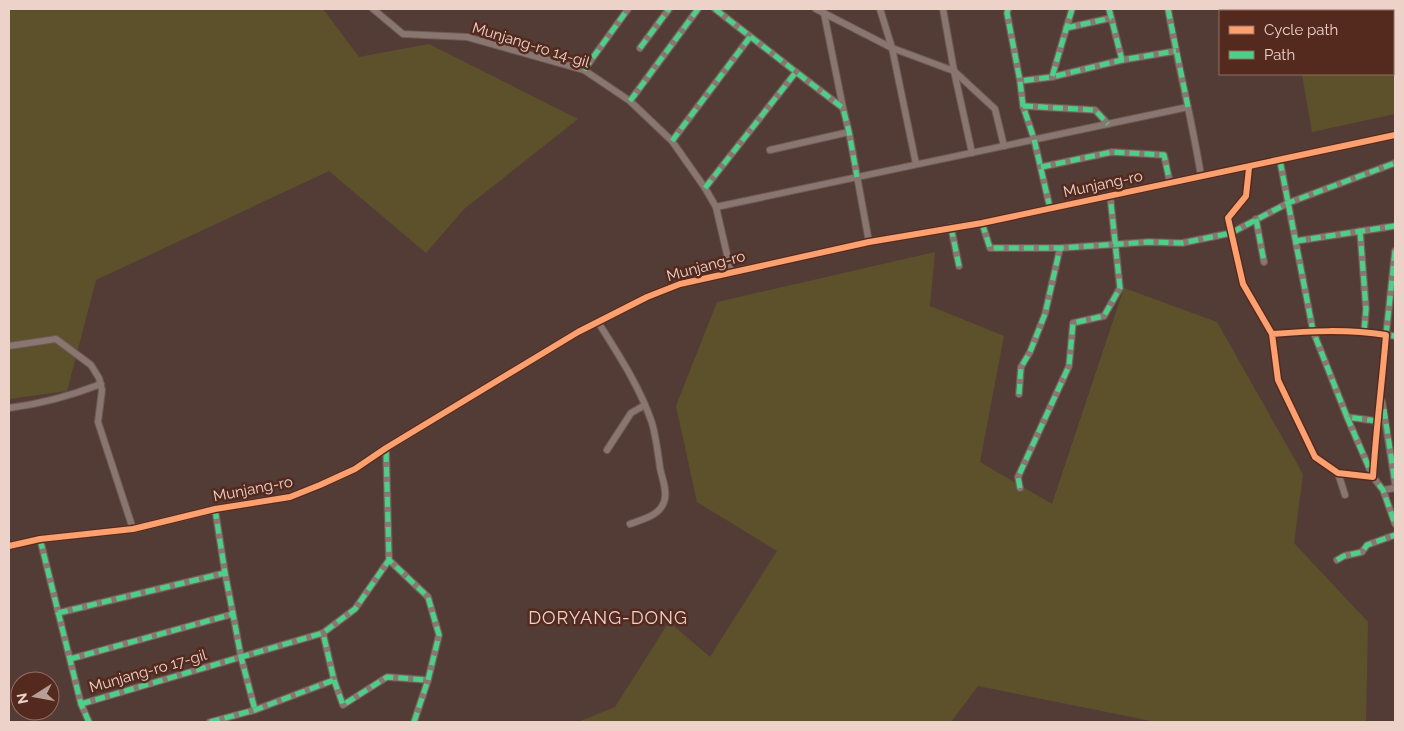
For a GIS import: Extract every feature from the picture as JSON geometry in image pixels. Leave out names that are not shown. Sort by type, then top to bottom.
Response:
[{"type":"street","name":"Munjang-ro 14-gil","points":[[373,9],[403,34],[467,37],[584,70],[630,101],[672,141],[705,188],[716,207],[731,272]]},
{"type":"street","points":[[584,70],[628,9]]},
{"type":"street","points":[[640,48],[669,9]]},
{"type":"street","points":[[630,101],[698,9]]},
{"type":"street","points":[[714,9],[843,108]]},
{"type":"street","points":[[816,9],[892,48],[954,71],[995,108],[1004,146]]},
{"type":"street","points":[[880,9],[892,48],[916,164]]},
{"type":"street","points":[[943,9],[972,153]]},
{"type":"street","points":[[1008,9],[1007,13],[1023,106],[1034,139],[1050,208]]},
{"type":"street","points":[[1052,77],[1072,9]]},
{"type":"street","points":[[1109,9],[1122,60]]},
{"type":"street","points":[[1168,9],[1195,137],[1201,176]]},
{"type":"street","points":[[824,13],[849,132],[869,242]]},
{"type":"street","points":[[1066,28],[1111,18]]},
{"type":"street","points":[[672,141],[750,37]]},
{"type":"street","points":[[1020,82],[1052,77],[1122,60],[1176,51]]},
{"type":"street","points":[[705,188],[796,72]]},
{"type":"street","points":[[1023,106],[1095,110],[1108,124]]},
{"type":"street","points":[[716,207],[1188,107]]},
{"type":"street","points":[[770,150],[849,132]]},
{"type":"street","name":"Munjang-ro","points":[[9,546],[40,540],[132,529],[215,509],[290,497],[320,486],[355,469],[386,448],[557,345],[647,296],[680,284],[869,242],[982,223],[1201,176],[1249,168],[1395,135]]},
{"type":"street","points":[[1041,167],[1112,152],[1164,155],[1170,183]]},
{"type":"street","points":[[1280,161],[1313,331],[1347,417],[1373,477],[1383,490],[1395,524]]},
{"type":"street","points":[[982,223],[990,248],[1060,248],[1116,244],[1182,243],[1230,233],[1288,203],[1395,163]]},
{"type":"street","points":[[1249,168],[1246,196],[1228,218],[1230,233],[1243,284],[1272,334],[1278,380],[1315,457],[1338,473],[1373,477]]},
{"type":"street","points":[[1020,488],[1018,477],[1069,366],[1073,323],[1104,316],[1120,288],[1110,195]]},
{"type":"street","points":[[1256,219],[1264,262]]},
{"type":"street","points":[[1296,241],[1395,226]]},
{"type":"street","points":[[951,228],[959,266]]},
{"type":"street","points":[[1360,231],[1366,309],[1364,332]]},
{"type":"street","points":[[1019,394],[1021,367],[1030,352],[1045,314],[1060,248]]},
{"type":"street","points":[[1373,477],[1395,251]]},
{"type":"street","points":[[598,322],[630,375],[645,405],[652,425],[664,490],[665,501],[654,515],[630,524]]},
{"type":"street","points":[[1272,334],[1313,331],[1364,332],[1395,336]]},
{"type":"street","points":[[9,346],[56,339],[91,365],[99,378],[102,390],[98,422],[132,529]]},
{"type":"street","points":[[9,408],[33,405],[64,397],[101,384]]},
{"type":"street","points":[[1381,393],[1395,483]]},
{"type":"street","points":[[607,450],[631,413],[645,405]]},
{"type":"street","points":[[1347,417],[1377,421]]},
{"type":"street","points":[[386,448],[388,560],[428,598],[439,636],[428,680],[414,722]]},
{"type":"street","points":[[1338,473],[1345,495]]},
{"type":"street","points":[[1383,490],[1395,488]]},
{"type":"street","points":[[215,509],[241,657],[255,710]]},
{"type":"street","points":[[1337,560],[1344,556],[1362,552],[1367,545],[1395,535]]},
{"type":"street","points":[[40,540],[81,704]]},
{"type":"street","name":"Munjang-ro 17-gil","points":[[89,722],[81,704],[322,633],[355,609],[388,560]]},
{"type":"street","points":[[58,613],[225,573]]},
{"type":"street","points":[[70,659],[233,614]]},
{"type":"street","points":[[322,633],[334,680],[343,705],[387,677],[428,680]]},
{"type":"street","points":[[210,722],[255,710],[334,680]]},
{"type":"shaded area","points":[[9,9],[323,9],[359,57],[429,44],[578,119],[464,209],[426,253],[329,171],[96,280],[67,391],[9,399]]},
{"type":"shaded area","points":[[1395,9],[1395,114],[1312,132],[1302,75],[1394,75],[1394,10],[1292,10]]},
{"type":"shaded area","points":[[935,252],[930,306],[1004,336],[980,462],[1052,504],[1124,288],[1217,322],[1303,474],[1294,543],[1368,622],[1366,722],[1156,722],[978,686],[951,722],[578,722],[615,707],[669,622],[710,657],[777,551],[697,502],[676,406],[717,302]]},
{"type":"marked path","points":[[584,70],[628,9]]},
{"type":"marked path","points":[[640,48],[669,9]]},
{"type":"marked path","points":[[630,101],[698,9]]},
{"type":"marked path","points":[[715,9],[796,72]]},
{"type":"marked path","points":[[1008,9],[1007,13],[1020,81]]},
{"type":"marked path","points":[[1072,9],[1052,77],[1122,60],[1176,51]]},
{"type":"marked path","points":[[1109,9],[1122,60]]},
{"type":"marked path","points":[[1168,9],[1188,107]]},
{"type":"marked path","points":[[1066,28],[1111,18]]},
{"type":"marked path","points":[[672,141],[750,37]]},
{"type":"marked path","points":[[705,188],[796,72],[843,108],[857,177]]},
{"type":"marked path","points":[[1050,208],[1034,139],[1023,106],[1020,81],[1052,77]]},
{"type":"marked path","points":[[1023,106],[1095,110],[1108,124]]},
{"type":"marked path","points":[[1041,167],[1112,152],[1164,155],[1170,183]]},
{"type":"marked path","points":[[1280,161],[1313,331],[1347,417]]},
{"type":"marked path","points":[[982,223],[990,248],[1060,248],[1149,242],[1182,243],[1231,233],[1288,203],[1395,163]]},
{"type":"marked path","points":[[1020,488],[1018,477],[1069,366],[1073,323],[1104,316],[1120,288],[1110,195]]},
{"type":"marked path","points":[[1256,219],[1264,262]]},
{"type":"marked path","points":[[1296,241],[1395,226]]},
{"type":"marked path","points":[[951,227],[959,266]]},
{"type":"marked path","points":[[1360,231],[1366,309],[1364,332]]},
{"type":"marked path","points":[[1019,394],[1021,367],[1030,352],[1045,314],[1060,248]]},
{"type":"marked path","points":[[1395,251],[1386,335],[1395,336]]},
{"type":"marked path","points":[[1384,409],[1395,483]]},
{"type":"marked path","points":[[1377,421],[1347,417],[1373,477],[1383,490],[1395,524]]},
{"type":"marked path","points":[[81,704],[323,633],[355,609],[389,560],[386,448]]},
{"type":"marked path","points":[[215,509],[225,573]]},
{"type":"marked path","points":[[1337,560],[1344,556],[1362,552],[1367,545],[1395,535]]},
{"type":"marked path","points":[[40,539],[81,704],[89,722]]},
{"type":"marked path","points":[[334,680],[343,705],[387,677],[428,680],[439,635],[428,597],[389,560]]},
{"type":"marked path","points":[[58,613],[225,573],[233,614]]},
{"type":"marked path","points":[[70,659],[233,614],[241,657],[255,710]]},
{"type":"marked path","points":[[210,722],[255,710],[334,680],[323,633]]},
{"type":"marked path","points":[[414,722],[428,680]]},
{"type":"cycle path","points":[[9,546],[40,539],[133,529],[215,509],[290,497],[355,469],[386,448],[578,332],[647,297],[680,284],[869,242],[982,223],[1395,135]]},
{"type":"cycle path","points":[[1249,168],[1246,196],[1228,218],[1243,284],[1272,334],[1278,380],[1315,457],[1338,473],[1373,477],[1386,335],[1329,331],[1272,334]]},
{"type":"district","name":"DORYANG-DONG","points":[[608,618]]}]
